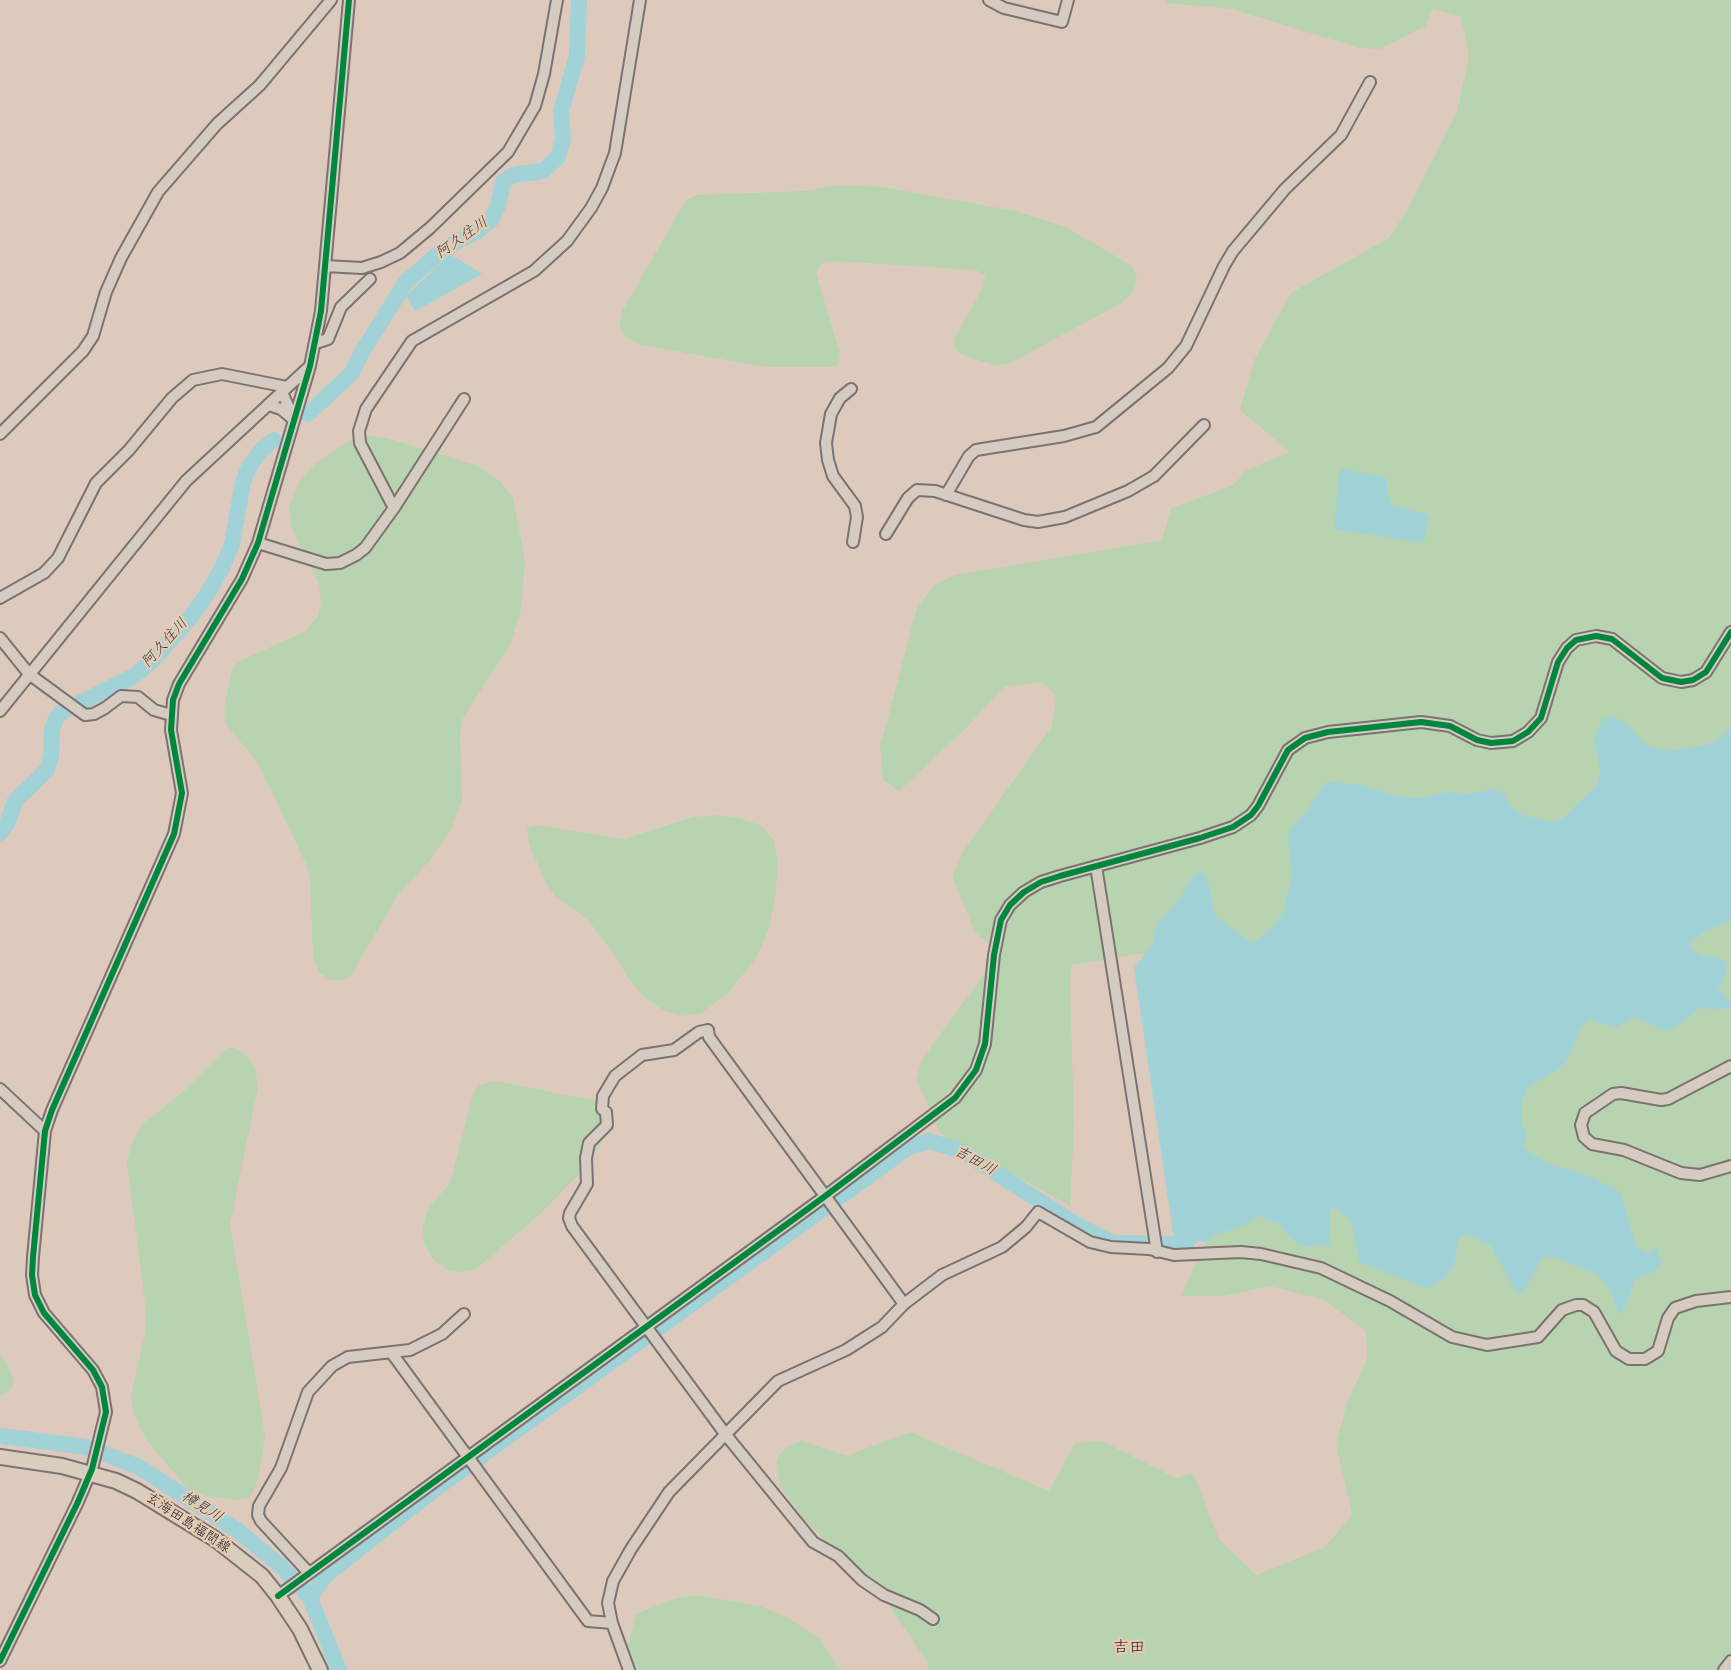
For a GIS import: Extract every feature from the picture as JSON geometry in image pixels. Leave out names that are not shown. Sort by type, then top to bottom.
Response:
[{"type":"main road","name":"玄海田島福間線","points":[[0,1457],[91,1471],[137,1491],[215,1539],[262,1576],[281,1594],[320,1670]]},
{"type":"street","points":[[0,434],[82,351],[93,336],[106,292],[158,192],[218,124],[260,85],[331,0]]},
{"type":"street","points":[[0,1662],[91,1471],[106,1412],[102,1386],[93,1370],[44,1313],[38,1304],[33,1285],[33,1257],[46,1131],[52,1110],[125,948],[178,820],[182,793],[171,730],[171,715],[179,684],[242,579],[258,543],[310,366],[316,343],[325,266],[350,0]]},
{"type":"street","points":[[325,266],[362,268],[400,253],[430,228],[508,152],[535,106],[544,74],[557,0]]},
{"type":"street","points":[[394,508],[360,443],[359,431],[366,409],[412,341],[534,271],[567,241],[591,208],[602,188],[615,153],[640,0]]},
{"type":"street","points":[[989,0],[1004,8],[1062,22],[1068,0]]},
{"type":"street","points":[[946,495],[969,456],[976,450],[1064,436],[1096,426],[1168,368],[1186,346],[1233,251],[1285,189],[1341,135],[1370,82]]},
{"type":"street","points":[[316,343],[328,339],[341,307],[370,279]]},
{"type":"street","points":[[0,711],[186,481],[310,366]]},
{"type":"street","points":[[0,598],[44,573],[58,558],[96,483],[129,450],[172,398],[193,380],[222,374],[284,389]]},
{"type":"street","points":[[284,389],[294,420]]},
{"type":"street","points":[[851,390],[840,398],[831,414],[826,443],[828,460],[834,476],[855,506],[857,517],[853,542]]},
{"type":"street","points":[[258,543],[326,564],[340,563],[365,548],[394,508],[464,399]]},
{"type":"street","points":[[269,406],[281,409],[294,420]]},
{"type":"street","points":[[886,534],[908,498],[916,490],[935,491],[1024,520],[1038,522],[1066,517],[1128,491],[1154,476],[1204,425]]},
{"type":"street","points":[[281,1594],[824,1197],[955,1098],[976,1070],[985,1044],[1001,920],[1010,905],[1024,892],[1041,882],[1222,832],[1242,822],[1258,806],[1288,750],[1306,738],[1328,732],[1421,722],[1450,726],[1477,740],[1491,743],[1513,740],[1528,732],[1541,718],[1548,702],[1558,662],[1566,648],[1576,640],[1596,636],[1612,639],[1662,678],[1681,682],[1693,680],[1706,672],[1731,632]]},
{"type":"street","points":[[0,638],[30,674],[85,715],[94,714],[121,696],[138,697],[154,710],[171,715]]},
{"type":"street","points":[[1096,866],[1156,1252]]},
{"type":"street","points":[[904,1304],[709,1038],[708,1030],[698,1032],[674,1050],[642,1055],[615,1076],[604,1096],[602,1108],[606,1112],[607,1125],[589,1143],[586,1158],[587,1184],[568,1218],[572,1226],[726,1436],[731,1439],[814,1542],[838,1556],[862,1580],[884,1596],[920,1610],[933,1619]]},
{"type":"street","points":[[1731,1066],[1668,1099],[1661,1100],[1621,1093],[1613,1094],[1585,1113],[1581,1125],[1584,1137],[1592,1144],[1624,1150],[1680,1172],[1700,1175],[1731,1166]]},
{"type":"street","points":[[0,1089],[46,1131]]},
{"type":"street","points":[[629,1670],[612,1623],[608,1603],[613,1581],[622,1562],[669,1492],[778,1381],[846,1350],[882,1327],[904,1304],[942,1275],[1002,1247],[1026,1227],[1038,1212],[1090,1242],[1111,1247],[1149,1249],[1174,1255],[1247,1252],[1278,1256],[1321,1268],[1390,1301],[1452,1337],[1486,1345],[1538,1337],[1562,1310],[1571,1305],[1583,1306],[1594,1312],[1616,1351],[1629,1359],[1637,1360],[1652,1356],[1658,1351],[1668,1318],[1675,1308],[1696,1301],[1731,1297]]},
{"type":"street","points":[[307,1575],[258,1515],[259,1506],[282,1468],[308,1392],[332,1366],[348,1357],[410,1350],[430,1341],[464,1314]]},
{"type":"street","points":[[391,1352],[588,1622],[612,1623]]},
{"type":"street","points":[[1724,1670],[1731,1661]]},
{"type":"green space","points":[[1165,0],[1731,0],[1731,727],[1717,740],[1688,750],[1669,751],[1594,738],[1600,772],[1597,785],[1562,819],[1553,822],[1525,816],[1510,806],[1494,789],[1468,794],[1449,792],[1418,798],[1400,797],[1361,785],[1327,781],[1303,816],[1294,824],[1290,840],[1292,876],[1284,910],[1277,923],[1255,942],[1245,938],[1218,918],[1213,911],[1211,891],[1194,875],[1176,903],[1163,917],[1153,943],[1146,953],[1072,965],[1070,980],[1074,1128],[1070,1206],[941,1134],[916,1079],[923,1058],[1001,951],[975,933],[953,878],[960,856],[1052,726],[1056,696],[1042,682],[1004,687],[965,729],[899,791],[883,780],[880,747],[917,608],[934,585],[956,575],[1162,540],[1171,508],[1232,486],[1248,469],[1290,452],[1240,410],[1254,360],[1291,293],[1389,238],[1409,207],[1457,112],[1469,57],[1461,16],[1432,9],[1426,26],[1380,49],[1359,48],[1232,9],[1167,3]]},
{"type":"green space","points":[[836,185],[883,187],[1015,211],[1066,227],[1132,266],[1137,278],[1134,291],[1122,303],[1008,364],[993,365],[960,354],[954,346],[955,338],[983,287],[985,276],[976,270],[833,261],[822,263],[816,273],[840,354],[838,365],[830,367],[766,367],[641,345],[624,336],[620,326],[621,313],[686,200],[697,195],[805,191]]},
{"type":"green space","points":[[371,435],[394,440],[478,466],[500,481],[513,497],[525,561],[521,609],[511,643],[463,718],[460,735],[462,801],[451,830],[429,861],[398,895],[350,977],[341,981],[329,979],[320,973],[313,958],[310,878],[307,866],[258,763],[228,727],[225,721],[224,709],[233,666],[242,660],[306,631],[318,616],[321,602],[319,584],[292,530],[289,507],[299,482],[316,463],[349,441]]},
{"type":"green space","points":[[718,815],[739,818],[762,826],[774,840],[778,866],[775,899],[769,929],[755,960],[727,994],[702,1013],[684,1016],[665,1011],[645,998],[628,978],[616,957],[588,920],[555,896],[546,883],[529,844],[527,829],[531,826],[542,826],[624,839],[693,817]]},
{"type":"green space","points":[[1725,922],[1731,922],[1731,1003],[1718,989],[1727,972],[1714,956],[1702,956],[1693,950],[1689,944],[1706,931]]},
{"type":"green space","points":[[1701,1007],[1715,1010],[1731,1007],[1731,1670],[930,1670],[927,1662],[886,1601],[806,1521],[780,1487],[776,1464],[779,1454],[789,1446],[802,1441],[846,1456],[910,1432],[1049,1491],[1075,1443],[1102,1441],[1176,1478],[1193,1473],[1219,1539],[1256,1575],[1325,1547],[1352,1515],[1336,1444],[1347,1403],[1367,1359],[1366,1331],[1324,1300],[1270,1286],[1223,1296],[1181,1296],[1206,1242],[1215,1235],[1243,1226],[1259,1216],[1278,1224],[1297,1244],[1306,1247],[1331,1244],[1329,1237],[1331,1208],[1338,1210],[1351,1220],[1359,1262],[1428,1289],[1448,1275],[1455,1263],[1458,1242],[1462,1235],[1471,1236],[1491,1246],[1499,1259],[1535,1269],[1542,1257],[1553,1256],[1598,1275],[1610,1289],[1619,1314],[1625,1308],[1635,1280],[1654,1272],[1658,1247],[1646,1253],[1637,1248],[1620,1191],[1586,1175],[1549,1164],[1529,1152],[1524,1145],[1527,1135],[1521,1121],[1522,1103],[1527,1088],[1557,1070],[1566,1062],[1575,1044],[1579,1029],[1589,1020],[1617,1028],[1633,1017],[1666,1031]]},
{"type":"green space","points":[[232,1047],[246,1054],[255,1068],[258,1087],[230,1224],[265,1436],[258,1479],[253,1493],[248,1498],[236,1500],[205,1496],[189,1490],[147,1441],[133,1413],[131,1395],[145,1333],[146,1311],[127,1162],[132,1142],[141,1126],[185,1090],[226,1049]]},
{"type":"green space","points":[[501,1082],[597,1101],[605,1105],[609,1119],[606,1134],[598,1149],[579,1174],[541,1213],[475,1270],[459,1272],[448,1270],[433,1259],[424,1244],[423,1229],[426,1214],[433,1202],[449,1185],[473,1094],[479,1085]]},
{"type":"green space","points":[[0,1355],[8,1365],[14,1382],[10,1391],[0,1395]]},
{"type":"green space","points":[[698,1595],[763,1607],[788,1618],[820,1639],[840,1670],[634,1670],[624,1659],[636,1614],[677,1598]]},
{"type":"water","points":[[450,254],[482,274],[415,311],[406,296]]},
{"type":"water","points":[[1340,468],[1387,478],[1387,490],[1392,505],[1429,515],[1424,543],[1334,529]]},
{"type":"water","points":[[1611,716],[1625,723],[1648,746],[1669,751],[1702,746],[1717,740],[1731,727],[1731,922],[1725,922],[1706,931],[1689,944],[1693,950],[1702,956],[1714,956],[1726,963],[1727,972],[1718,989],[1731,1003],[1731,1007],[1714,1010],[1701,1007],[1674,1029],[1666,1031],[1633,1017],[1617,1028],[1589,1020],[1579,1029],[1575,1044],[1566,1062],[1557,1070],[1527,1088],[1522,1103],[1521,1121],[1527,1135],[1524,1145],[1529,1152],[1549,1164],[1586,1175],[1620,1191],[1637,1248],[1647,1253],[1658,1247],[1661,1264],[1654,1272],[1635,1280],[1625,1308],[1619,1315],[1610,1289],[1598,1275],[1553,1256],[1542,1258],[1525,1289],[1517,1294],[1491,1246],[1471,1236],[1462,1235],[1458,1242],[1455,1263],[1448,1275],[1428,1289],[1359,1262],[1351,1220],[1338,1210],[1331,1208],[1329,1237],[1331,1244],[1306,1247],[1297,1244],[1278,1224],[1259,1216],[1243,1226],[1215,1235],[1206,1242],[1176,1238],[1173,1233],[1134,968],[1153,943],[1157,924],[1176,903],[1194,875],[1200,873],[1205,876],[1211,891],[1213,911],[1218,918],[1245,938],[1255,942],[1277,923],[1284,910],[1292,876],[1288,834],[1327,781],[1361,785],[1400,797],[1418,798],[1449,792],[1468,794],[1494,789],[1504,793],[1510,806],[1525,816],[1553,822],[1562,819],[1597,785],[1600,772],[1594,738],[1603,719]]},
{"type":"waterway","name":"阿久住川","points":[[308,414],[352,373],[361,354],[406,282],[445,248],[476,232],[491,220],[498,206],[503,182],[513,175],[543,171],[558,157],[563,139],[561,111],[577,56],[579,0]]},
{"type":"waterway","name":"阿久住川","points":[[0,833],[7,824],[15,801],[47,770],[51,756],[52,730],[56,718],[62,712],[134,676],[153,660],[191,617],[222,568],[232,544],[243,482],[248,469],[260,451],[274,440]]},
{"type":"waterway","name":"吉田川","points":[[310,1598],[326,1575],[434,1490],[909,1147],[929,1141],[962,1151],[1077,1225],[1113,1243],[1185,1244],[1203,1222]]},
{"type":"waterway","name":"樽見川","points":[[0,1436],[87,1447],[139,1467],[237,1530],[281,1566],[310,1598],[339,1670]]},
{"type":"cycle path","points":[[0,1661],[77,1504],[92,1469],[106,1412],[102,1387],[93,1370],[44,1313],[35,1295],[32,1275],[33,1257],[45,1131],[52,1110],[174,834],[182,793],[171,730],[173,700],[179,684],[242,579],[258,543],[310,366],[321,311],[349,0]]},
{"type":"cycle path","points":[[278,1596],[824,1197],[955,1098],[976,1070],[985,1044],[994,955],[1001,920],[1010,905],[1024,892],[1041,882],[1060,876],[1200,838],[1233,827],[1251,815],[1258,806],[1288,750],[1305,738],[1328,732],[1421,722],[1450,726],[1477,740],[1491,743],[1513,741],[1528,732],[1541,718],[1558,662],[1567,648],[1576,640],[1596,636],[1612,639],[1662,678],[1681,682],[1693,680],[1706,672],[1731,632]]},
{"type":"district","name":"吉田","points":[[1129,1648]]}]
